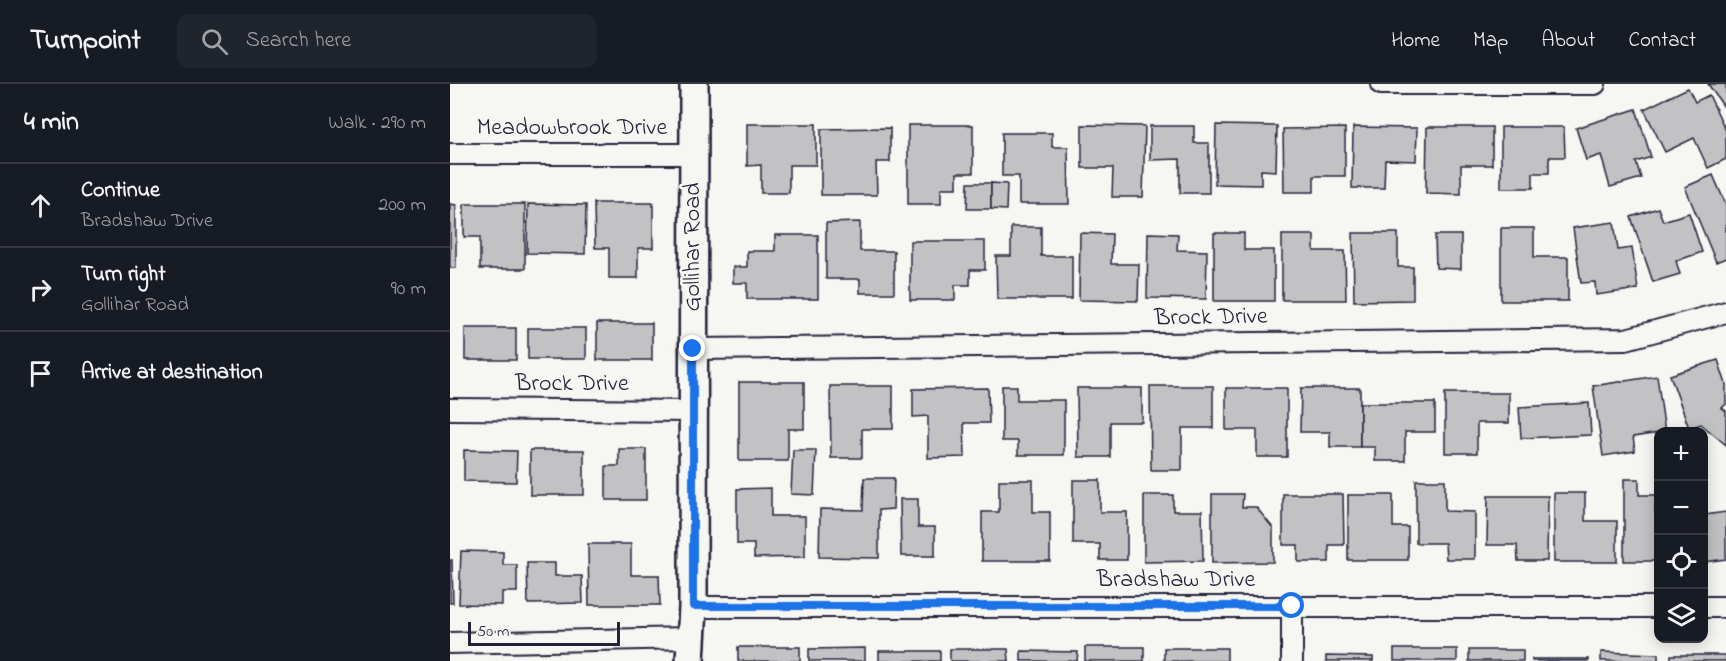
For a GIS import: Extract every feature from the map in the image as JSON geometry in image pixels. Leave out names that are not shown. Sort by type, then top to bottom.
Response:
[{"type":"street","name":"Gollihar Road","points":[[690,650],[693,606],[694,84]]},
{"type":"street","points":[[1381,84],[1595,84]]},
{"type":"street","name":"Meadowbrook Drive","points":[[450,154],[693,154]]},
{"type":"street","name":"Brock Drive","points":[[693,349],[1626,339],[1726,312]]},
{"type":"street","name":"Brock Drive","points":[[450,409],[693,411]]},
{"type":"street","name":"Bradshaw Drive","points":[[693,606],[1654,607]]},
{"type":"street","points":[[1292,606],[1292,661]]},
{"type":"street","points":[[1708,607],[1726,607]]},
{"type":"street","points":[[450,643],[690,650]]},
{"type":"building","points":[[1708,84],[1726,84],[1726,110]]},
{"type":"building","points":[[1688,88],[1695,102],[1709,95],[1726,131],[1726,159],[1708,168],[1694,138],[1665,152],[1644,109]]},
{"type":"building","points":[[1636,109],[1651,157],[1636,162],[1641,178],[1610,187],[1601,155],[1586,160],[1576,128]]},
{"type":"building","points":[[747,124],[816,124],[816,165],[789,165],[789,193],[761,193],[761,165],[747,166]]},
{"type":"building","points":[[908,125],[973,125],[973,173],[957,173],[957,188],[941,188],[941,204],[908,204]]},
{"type":"building","points":[[1082,125],[1145,126],[1143,197],[1112,197],[1113,168],[1082,168]]},
{"type":"building","points":[[1216,125],[1277,126],[1276,171],[1261,170],[1261,185],[1215,184]]},
{"type":"building","points":[[1150,126],[1194,126],[1194,143],[1209,143],[1209,193],[1180,193],[1180,159],[1150,160]]},
{"type":"building","points":[[1353,127],[1417,128],[1416,161],[1385,160],[1384,188],[1352,188]]},
{"type":"building","points":[[1427,127],[1492,127],[1492,165],[1461,165],[1461,194],[1426,193]]},
{"type":"building","points":[[1501,127],[1564,127],[1565,157],[1549,157],[1549,173],[1533,173],[1533,188],[1501,188]]},
{"type":"building","points":[[890,128],[890,162],[876,162],[877,195],[821,195],[821,129]]},
{"type":"building","points":[[1345,128],[1345,176],[1314,176],[1314,192],[1284,192],[1283,129]]},
{"type":"building","points":[[1002,133],[1052,133],[1052,147],[1068,147],[1069,204],[1019,204],[1019,176],[1002,176]]},
{"type":"building","points":[[1713,175],[1726,205],[1726,258],[1716,262],[1685,187]]},
{"type":"building","points":[[968,183],[991,183],[991,209],[967,209]]},
{"type":"building","points":[[991,183],[1007,184],[1006,210],[991,209]]},
{"type":"building","points":[[594,203],[653,203],[653,248],[638,248],[638,278],[609,278],[609,248],[595,248]]},
{"type":"building","points":[[450,204],[456,205],[456,268],[450,268]]},
{"type":"building","points":[[464,204],[525,204],[525,269],[480,269],[480,237],[464,237]]},
{"type":"building","points":[[528,204],[586,205],[585,254],[527,253]]},
{"type":"building","points":[[1658,208],[1663,221],[1689,213],[1702,252],[1676,261],[1680,274],[1653,282],[1631,217]]},
{"type":"building","points":[[860,222],[860,251],[894,251],[894,293],[860,293],[860,279],[826,279],[826,223]]},
{"type":"building","points":[[1614,222],[1618,250],[1632,248],[1638,289],[1596,295],[1595,282],[1581,283],[1573,228]]},
{"type":"building","points":[[1011,227],[1041,227],[1041,256],[1072,256],[1072,299],[997,299],[996,256],[1011,256]]},
{"type":"building","points":[[1501,228],[1534,228],[1534,257],[1568,257],[1568,301],[1501,301]]},
{"type":"building","points":[[1080,233],[1112,234],[1111,264],[1139,264],[1138,301],[1079,300]]},
{"type":"building","points":[[1148,233],[1178,234],[1177,250],[1207,251],[1206,299],[1147,298]]},
{"type":"building","points":[[1214,233],[1244,233],[1244,250],[1274,250],[1274,301],[1214,301]]},
{"type":"building","points":[[1353,233],[1398,233],[1398,267],[1413,267],[1413,300],[1354,301]]},
{"type":"building","points":[[775,235],[818,235],[818,299],[747,299],[747,283],[733,283],[733,267],[747,267],[747,251],[775,251]]},
{"type":"building","points":[[1282,235],[1314,235],[1314,251],[1345,251],[1346,300],[1282,300]]},
{"type":"building","points":[[1435,235],[1461,235],[1461,269],[1436,268]]},
{"type":"building","points":[[910,241],[985,241],[985,270],[970,270],[970,285],[955,285],[955,300],[910,300]]},
{"type":"building","points":[[597,323],[652,323],[652,360],[597,360]]},
{"type":"building","points":[[465,328],[516,328],[516,360],[465,360]]},
{"type":"building","points":[[528,328],[586,328],[586,359],[528,359]]},
{"type":"building","points":[[1718,360],[1726,384],[1726,404],[1722,408],[1726,411],[1726,445],[1708,430],[1708,427],[1701,424],[1689,427],[1670,375]]},
{"type":"building","points":[[1657,376],[1664,427],[1654,427],[1654,434],[1633,437],[1635,451],[1603,456],[1593,386]]},
{"type":"building","points":[[739,382],[804,382],[804,429],[788,429],[788,461],[739,461]]},
{"type":"building","points":[[830,386],[893,386],[893,429],[862,429],[862,458],[831,458]]},
{"type":"building","points":[[1002,386],[1017,386],[1017,400],[1064,400],[1064,455],[1018,455],[1018,441],[1002,441]]},
{"type":"building","points":[[1150,386],[1213,386],[1213,428],[1182,428],[1182,470],[1151,470]]},
{"type":"building","points":[[988,388],[989,423],[964,423],[965,457],[928,458],[928,416],[913,417],[913,389]]},
{"type":"building","points":[[1077,388],[1142,388],[1142,422],[1110,422],[1110,457],[1078,457]]},
{"type":"building","points":[[1226,388],[1287,388],[1287,457],[1257,457],[1257,430],[1226,430]]},
{"type":"building","points":[[1301,388],[1360,388],[1360,447],[1330,447],[1330,432],[1300,432]]},
{"type":"building","points":[[1445,393],[1509,393],[1509,423],[1477,423],[1477,453],[1445,453]]},
{"type":"building","points":[[1360,403],[1435,403],[1435,432],[1405,432],[1405,461],[1375,461],[1375,447],[1360,447]]},
{"type":"building","points":[[1589,403],[1591,435],[1521,438],[1519,407]]},
{"type":"building","points":[[619,449],[646,449],[646,500],[606,500],[606,466],[619,466]]},
{"type":"building","points":[[464,450],[517,451],[516,482],[464,481]]},
{"type":"building","points":[[530,450],[584,450],[584,495],[530,495]]},
{"type":"building","points":[[793,450],[816,450],[814,495],[791,494]]},
{"type":"building","points":[[864,478],[894,478],[893,509],[879,510],[879,558],[819,557],[820,509],[863,510]]},
{"type":"building","points":[[1624,479],[1639,479],[1639,495],[1654,495],[1654,561],[1624,561]]},
{"type":"building","points":[[999,480],[1033,480],[1033,512],[1050,512],[1050,561],[982,561],[982,512],[999,512]]},
{"type":"building","points":[[1073,480],[1100,480],[1100,512],[1127,512],[1127,560],[1100,560],[1100,544],[1073,544]]},
{"type":"building","points":[[1416,480],[1445,480],[1445,511],[1475,512],[1475,559],[1446,559],[1445,543],[1416,543]]},
{"type":"building","points":[[771,488],[771,516],[805,516],[805,557],[754,558],[754,544],[737,544],[737,489]]},
{"type":"building","points":[[1554,493],[1585,493],[1585,521],[1617,521],[1617,562],[1554,562]]},
{"type":"building","points":[[1212,494],[1243,494],[1242,507],[1256,507],[1273,528],[1273,562],[1212,563]]},
{"type":"building","points":[[1283,494],[1343,494],[1344,545],[1329,545],[1329,562],[1298,562],[1298,545],[1283,545]]},
{"type":"building","points":[[1144,495],[1173,495],[1173,511],[1202,511],[1203,561],[1144,562]]},
{"type":"building","points":[[1348,495],[1393,495],[1393,527],[1408,527],[1408,560],[1348,560]]},
{"type":"building","points":[[1488,496],[1548,496],[1547,561],[1518,561],[1517,545],[1487,545]]},
{"type":"building","points":[[900,499],[918,499],[918,527],[935,527],[935,556],[901,556]]},
{"type":"building","points":[[1726,512],[1726,559],[1708,561],[1708,514]]},
{"type":"building","points":[[588,544],[631,544],[631,575],[659,575],[660,605],[589,605]]},
{"type":"building","points":[[461,551],[503,552],[503,565],[517,565],[517,592],[502,592],[502,605],[459,604]]},
{"type":"building","points":[[450,560],[452,560],[453,603],[450,603]]},
{"type":"building","points":[[527,563],[555,563],[555,576],[582,576],[583,603],[528,604]]},
{"type":"building","points":[[738,647],[800,647],[800,661],[738,661]]},
{"type":"building","points":[[1085,647],[1144,647],[1144,661],[1085,661]]},
{"type":"building","points":[[865,648],[865,661],[809,661],[809,649]]},
{"type":"building","points":[[1164,648],[1227,648],[1227,661],[1164,661]]},
{"type":"building","points":[[950,649],[1008,649],[1009,661],[950,661]]},
{"type":"building","points":[[1394,649],[1457,649],[1457,661],[1394,661]]},
{"type":"building","points":[[1469,650],[1523,650],[1523,661],[1469,661]]},
{"type":"building","points":[[879,651],[940,651],[940,661],[879,661]]},
{"type":"building","points":[[1021,651],[1078,652],[1077,661],[1021,661]]},
{"type":"building","points":[[1601,652],[1658,654],[1658,661],[1601,661]]},
{"type":"building","points":[[1671,655],[1726,655],[1726,661],[1671,661]]},
{"type":"building","points":[[1326,656],[1373,657],[1373,661],[1326,661]]},
{"type":"building","points":[[1532,659],[1589,659],[1589,661],[1532,661]]},
{"type":"route","points":[[693,349],[693,606],[1292,606]]}]
